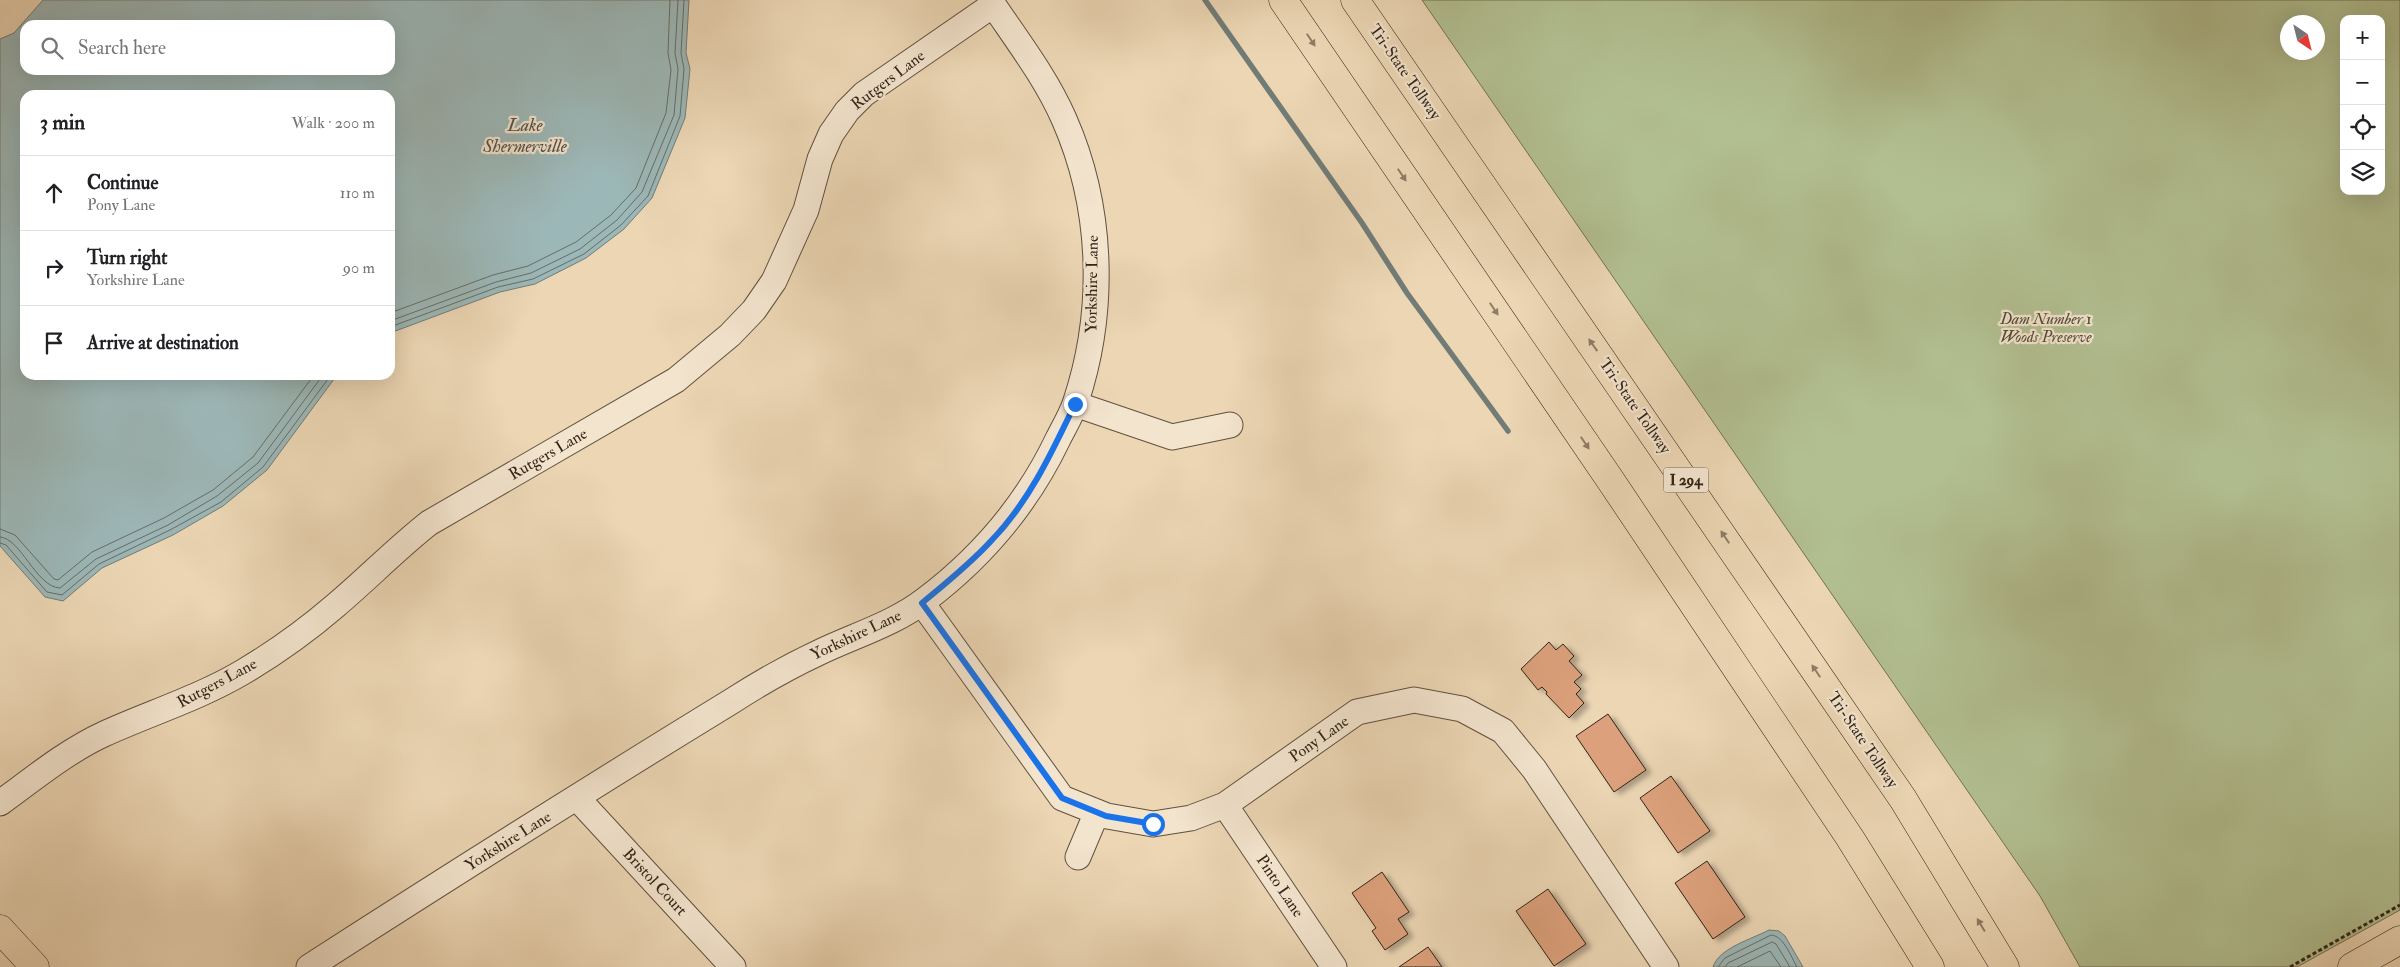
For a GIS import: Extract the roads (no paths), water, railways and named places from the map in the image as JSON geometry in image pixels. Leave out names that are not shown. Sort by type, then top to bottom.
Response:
[{"type":"main road","points":[[1283,0],[1611,481],[1850,838],[1930,967]]},
{"type":"main road","name":"Tri-State Tollway","points":[[1355,0],[1903,799],[2005,967]]},
{"type":"main road","points":[[0,929],[35,967]]},
{"type":"main road","points":[[2352,967],[2400,940]]},
{"type":"street","name":"Yorkshire Lane","points":[[309,967],[779,672],[871,630],[922,603],[992,540],[1018,507],[1047,463],[1075,404],[1088,356],[1095,312],[1096,264],[1092,209],[1080,160],[1064,118],[1040,72],[991,3]]},
{"type":"street","name":"Rutgers Lane","points":[[0,803],[65,756],[103,734],[182,703],[242,673],[298,637],[336,606],[402,543],[429,523],[676,380],[730,335],[754,310],[774,281],[806,210],[820,159],[831,134],[847,111],[864,94],[991,3]]},
{"type":"street","points":[[1075,404],[1172,437],[1230,425]]},
{"type":"street","name":"Pony Lane","points":[[922,603],[1062,798],[1106,816],[1153,824],[1191,818],[1225,805],[1357,712],[1414,700],[1462,709],[1503,731],[1534,769],[1666,967]]},
{"type":"street","name":"Bristol Court","points":[[577,798],[733,967]]},
{"type":"street","name":"Pinto Lane","points":[[1225,805],[1334,967]]},
{"type":"street","points":[[1078,857],[1097,812]]},
{"type":"water","name":"Lake Shermerville","points":[[43,0],[689,0],[686,53],[690,69],[685,118],[652,198],[624,229],[586,258],[535,284],[500,292],[395,331],[395,90],[20,90],[20,380],[333,380],[267,470],[223,506],[173,535],[102,568],[63,601],[45,597],[0,546],[0,39],[14,33],[20,26],[20,75],[395,75],[395,20],[25,20]]},
{"type":"water","points":[[1769,930],[1779,931],[1785,936],[1803,967],[1713,967],[1716,960],[1729,949]]},
{"type":"waterway","points":[[1205,0],[1362,223],[1407,293],[1508,431]]},
{"type":"park label","name":"Dam Number 1 Woods Preserve","points":[[2046,328]]}]
